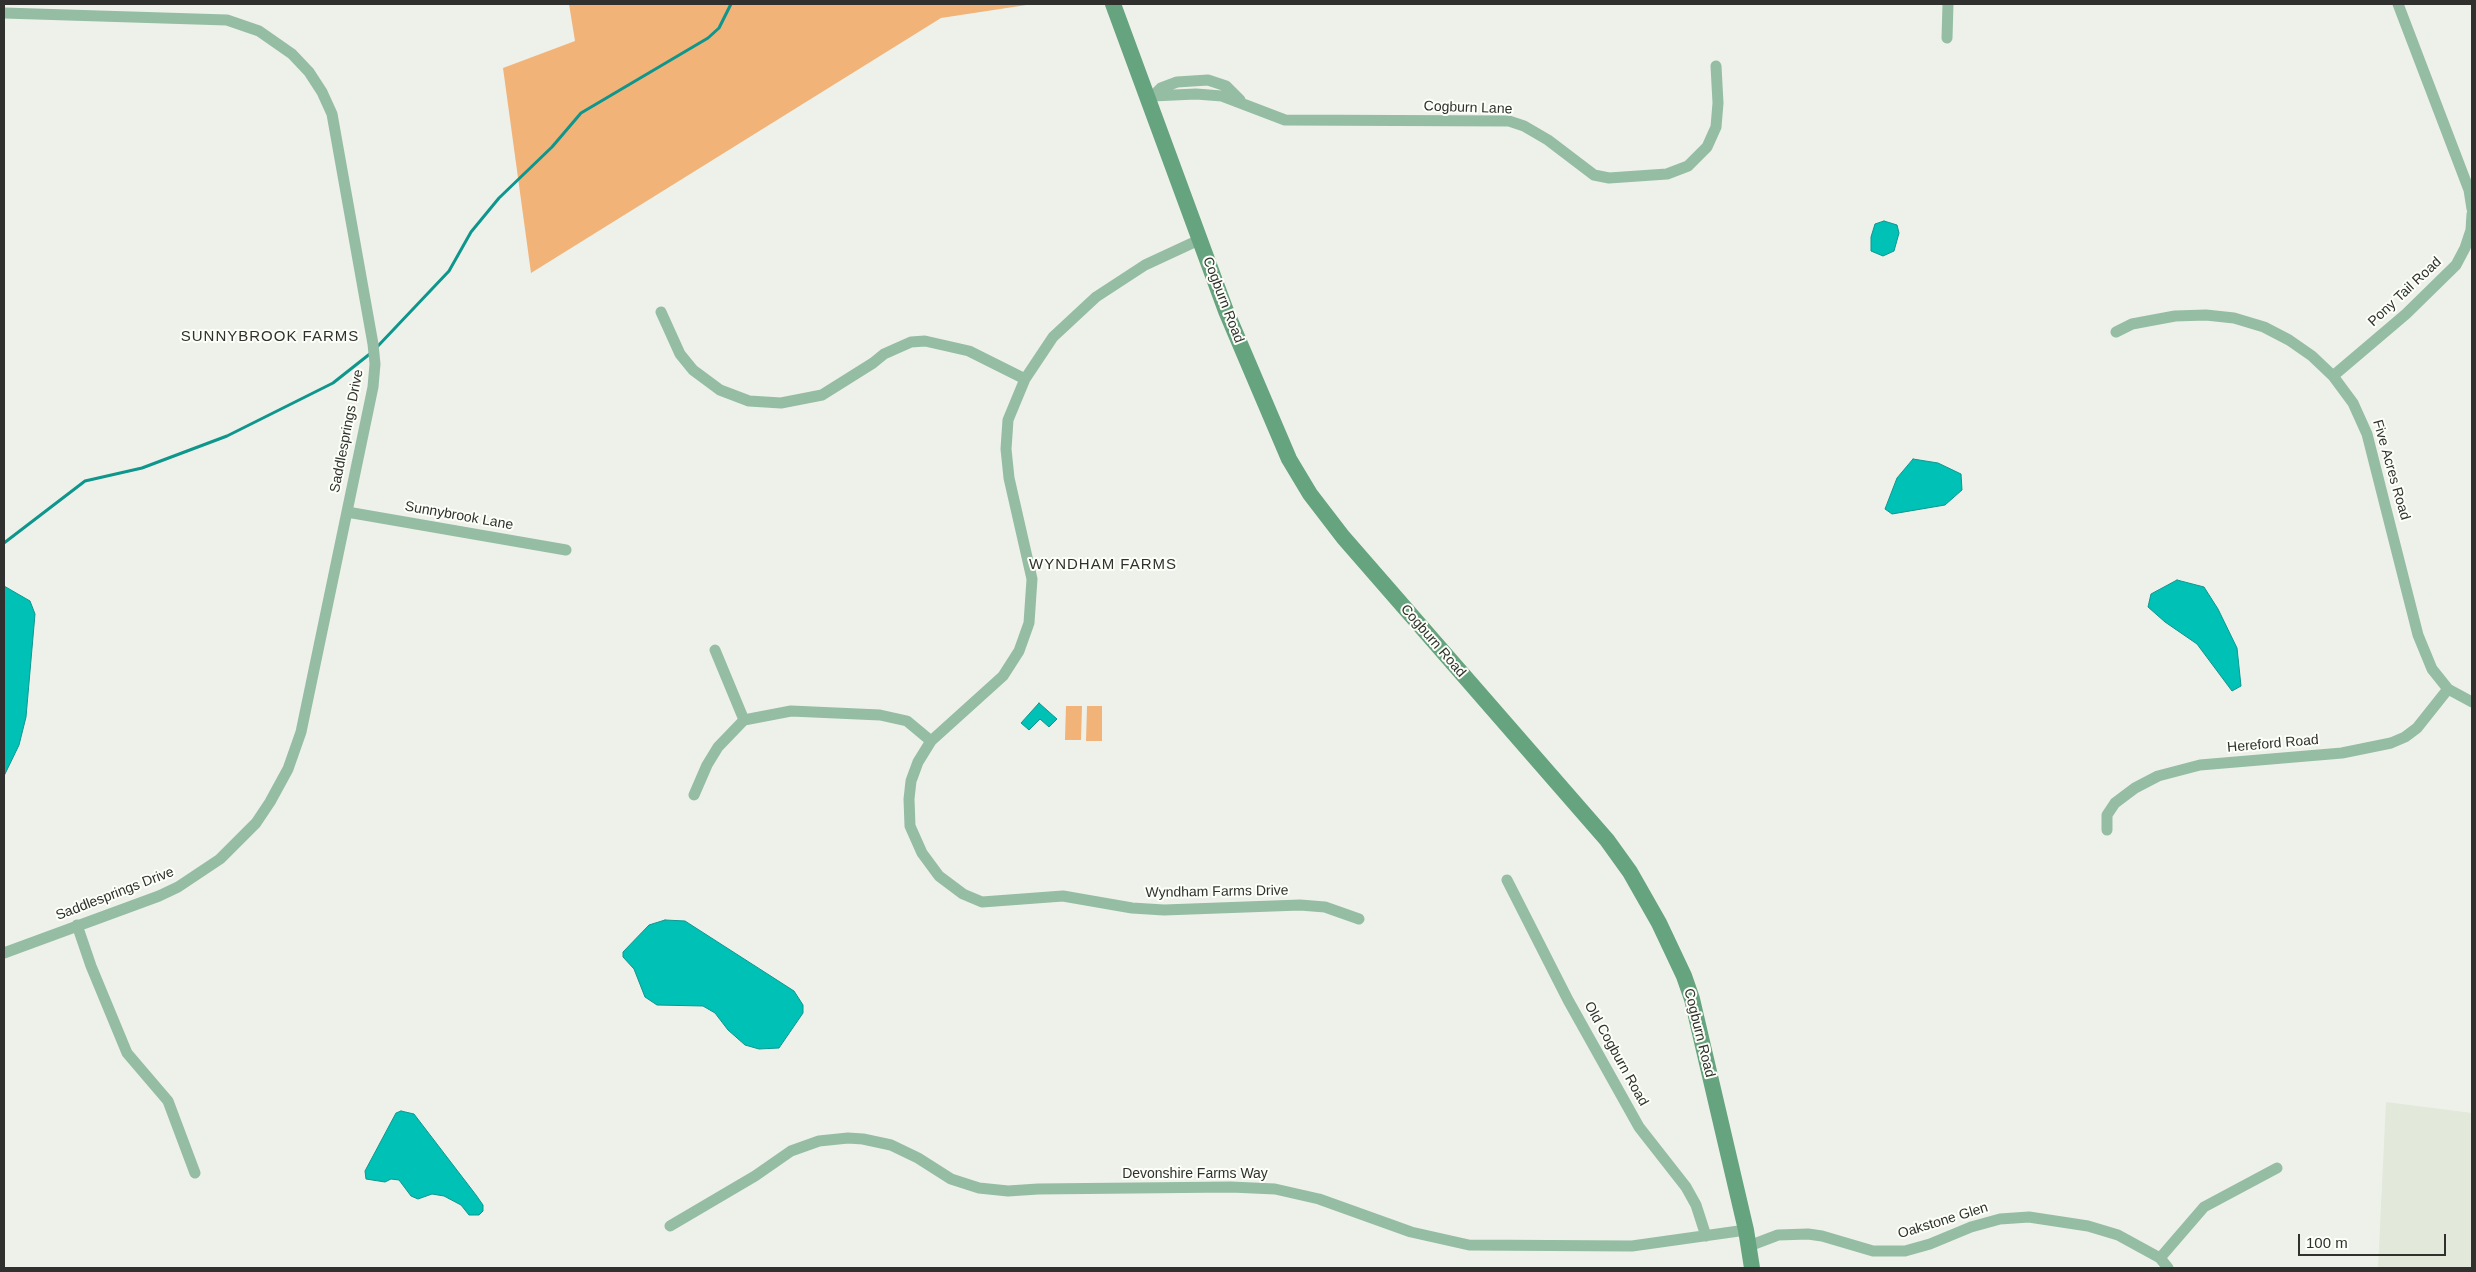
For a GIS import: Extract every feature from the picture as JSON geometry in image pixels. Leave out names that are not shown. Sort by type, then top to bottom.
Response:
[{"type":"street","name":"Cogburn Road","points":[[1113,4],[1151,97],[1226,311],[1289,459],[1310,494],[1347,541],[1607,840],[1630,872],[1659,923],[1692,999],[1747,1238],[1752,1268]]},
{"type":"street","points":[[1947,38],[1948,4]]},
{"type":"street","points":[[2398,4],[2469,190],[2472,209]]},
{"type":"street","name":"Saddlesprings Drive","points":[[4,13],[226,20],[258,31],[273,39],[292,54],[309,72],[322,92],[332,114],[374,357],[373,387],[301,732],[288,768],[270,802],[239,842],[196,876],[159,896],[4,953]]},
{"type":"street","name":"Cogburn Lane","points":[[1151,97],[1161,88],[1177,82],[1208,80],[1226,86],[1244,103],[1285,120],[1509,121],[1524,126],[1548,140],[1594,175],[1609,178],[1667,174],[1688,166],[1707,147],[1716,127],[1718,103],[1716,66]]},
{"type":"street","name":"Pony Tail Road","points":[[2333,376],[2406,314],[2456,265],[2465,248],[2471,230],[2472,214]]},
{"type":"street","name":"Wyndham Farms Drive","points":[[1200,239],[1145,265],[1090,301],[1043,348],[1025,379],[1008,420],[1006,449],[1009,478],[1032,579],[1029,623],[1019,651],[1003,676],[931,741],[918,762],[911,781],[909,799],[910,826],[922,853],[940,876],[963,894],[982,902],[1064,896],[1132,908],[1164,910],[1300,905],[1325,907],[1359,919]]},
{"type":"street","points":[[662,312],[680,354],[693,370],[720,390],[749,401],[781,403],[822,395],[896,346],[911,342],[925,342],[969,351],[1025,379]]},
{"type":"street","name":"Five Acres Road","points":[[2116,332],[2132,324],[2175,316],[2206,315],[2234,318],[2264,327],[2289,340],[2312,356],[2333,376],[2353,403],[2367,434],[2418,635],[2432,669],[2448,688],[2472,702]]},
{"type":"street","name":"Sunnybrook Lane","points":[[347,512],[566,550]]},
{"type":"street","points":[[715,650],[744,720]]},
{"type":"street","name":"Hereford Road","points":[[2107,830],[2107,815],[2115,803],[2135,788],[2158,776],[2200,765],[2342,753],[2391,743],[2405,737],[2417,728],[2448,688]]},
{"type":"street","points":[[694,795],[707,765],[718,747],[744,720],[791,712],[880,715],[907,721],[931,741]]},
{"type":"street","name":"Old Cogburn Road","points":[[1507,880],[1568,1000],[1639,1127],[1686,1188],[1696,1205],[1706,1236]]},
{"type":"street","points":[[77,925],[91,966],[127,1053],[168,1101],[195,1173]]},
{"type":"street","name":"Devonshire Farms Way","points":[[670,1226],[755,1176],[791,1151],[819,1141],[863,1138],[891,1145],[951,1179],[979,1188],[1008,1191],[1231,1186],[1275,1189],[1319,1199],[1412,1232],[1469,1245],[1632,1246],[1706,1236],[1747,1238]]},
{"type":"street","points":[[2160,1258],[2204,1208],[2277,1168]]},
{"type":"street","name":"Oakstone Glen","points":[[1747,1238],[1808,1234],[1873,1251],[1905,1251],[1930,1244],[1971,1227],[2000,1220],[2029,1217],[2059,1220],[2118,1235],[2160,1258],[2168,1268]]},
{"type":"shaded area","points":[[569,4],[1033,4],[941,18],[531,273],[503,68],[575,41]]},
{"type":"shaded area","points":[[1066,706],[1082,706],[1081,740],[1065,740]]},
{"type":"shaded area","points":[[1087,706],[1102,706],[1102,741],[1086,741]]},
{"type":"shaded area","points":[[2386,1102],[2472,1113],[2472,1268],[2378,1268]]},
{"type":"water","points":[[1884,221],[1897,225],[1899,233],[1894,251],[1883,256],[1871,251],[1871,237],[1875,224]]},
{"type":"water","points":[[1913,459],[1938,463],[1961,474],[1962,490],[1945,505],[1892,514],[1885,509],[1897,478]]},
{"type":"water","points":[[2177,580],[2204,587],[2218,609],[2237,648],[2241,686],[2232,691],[2197,644],[2165,622],[2148,607],[2151,594]]},
{"type":"water","points":[[4,586],[30,601],[35,614],[26,717],[19,745],[4,776]]},
{"type":"water","points":[[1039,703],[1057,719],[1049,727],[1040,719],[1029,730],[1021,723]]},
{"type":"water","points":[[665,920],[685,921],[794,991],[803,1005],[803,1013],[779,1048],[759,1049],[745,1045],[728,1030],[715,1013],[703,1006],[657,1005],[645,997],[634,969],[623,957],[623,952],[649,925]]},
{"type":"water","points":[[401,1111],[414,1114],[476,1195],[483,1205],[483,1211],[479,1215],[469,1215],[461,1205],[444,1196],[432,1194],[418,1199],[411,1196],[399,1180],[391,1179],[385,1182],[366,1179],[365,1171],[396,1113]]},
{"type":"waterway","points":[[377,347],[449,271],[471,232],[499,198],[552,147],[581,113],[708,38],[719,28],[731,4]]},
{"type":"waterway","points":[[4,543],[85,481],[142,468],[227,436],[333,383],[371,353]]},
{"type":"district","name":"SUNNYBROOK FARMS","points":[[270,337]]},
{"type":"district","name":"WYNDHAM FARMS","points":[[1103,565]]}]
